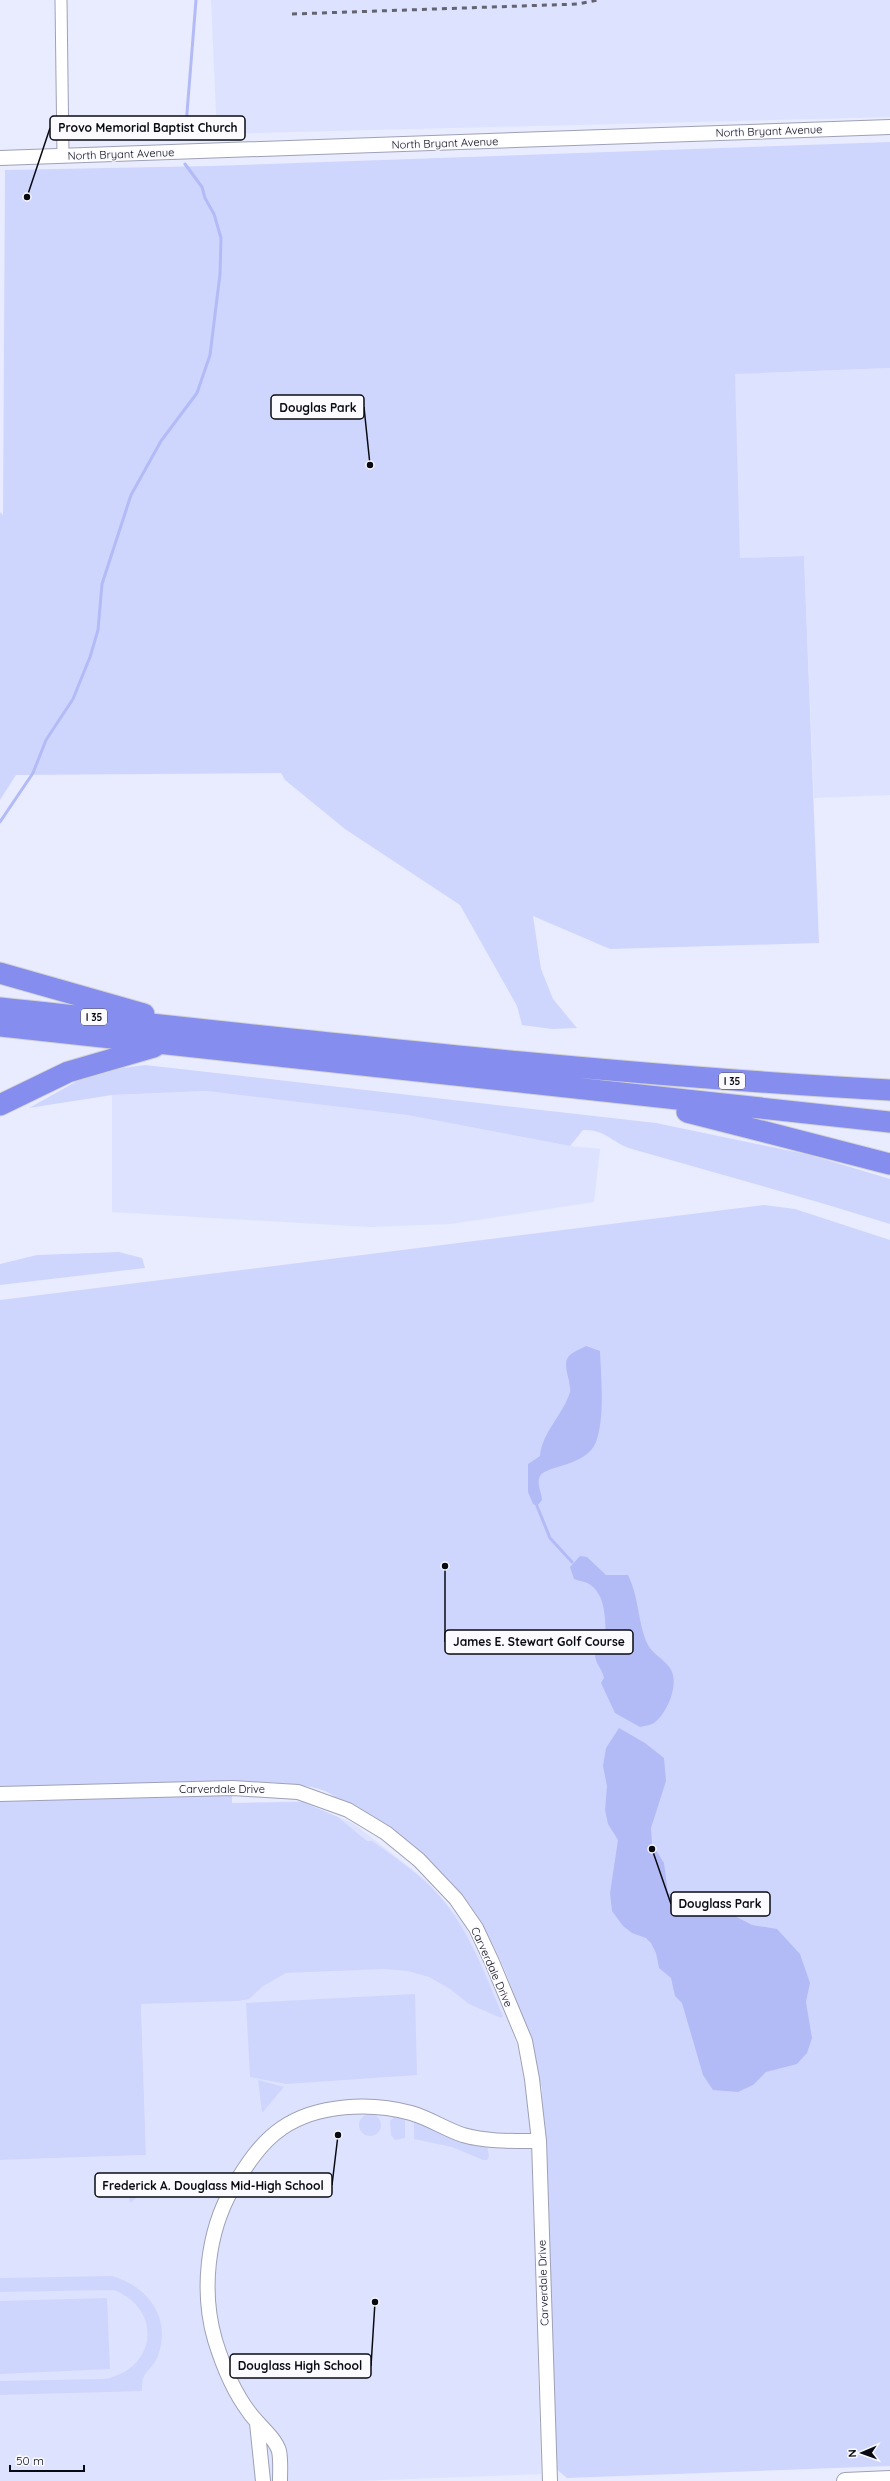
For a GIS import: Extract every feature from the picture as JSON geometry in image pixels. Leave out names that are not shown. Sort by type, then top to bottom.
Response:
[{"type":"highway","points":[[0,973],[86,996],[189,1027]]},
{"type":"highway","name":"I 35","points":[[0,1008],[665,1076],[890,1090]]},
{"type":"highway","name":"I 35","points":[[0,1026],[604,1093],[890,1122]]},
{"type":"highway","points":[[0,1105],[68,1072],[163,1044]]},
{"type":"highway","points":[[604,1093],[792,1137],[890,1164]]},
{"type":"main road","points":[[845,2481],[890,2479]]},
{"type":"street","points":[[61,0],[64,156]]},
{"type":"street","name":"North Bryant Avenue","points":[[0,158],[890,127]]},
{"type":"street","name":"Carverdale Drive","points":[[0,1794],[266,1788],[298,1792],[322,1799],[348,1810],[386,1833],[419,1860],[444,1884],[476,1928],[525,2042],[536,2104],[539,2141],[550,2481]]},
{"type":"street","points":[[280,2481],[279,2451],[276,2444],[257,2423],[231,2384],[211,2327],[208,2277],[212,2246],[228,2197],[242,2171],[268,2139],[282,2128],[302,2118],[322,2111],[368,2108],[409,2113],[430,2119],[462,2134],[480,2138],[539,2141]]},
{"type":"street","points":[[257,2423],[263,2481]]},
{"type":"shaded area","points":[[211,0],[890,0],[890,117],[217,134]]},
{"type":"shaded area","points":[[890,142],[890,368],[735,374],[740,558],[804,556],[819,943],[610,949],[533,916],[541,969],[553,999],[577,1028],[552,1029],[522,1025],[517,1006],[460,905],[345,829],[285,780],[281,773],[16,775],[0,800],[0,512],[3,515],[5,170],[210,166]]},
{"type":"shaded area","points":[[890,368],[890,795],[814,798],[804,556],[740,558],[733,374]]},
{"type":"shaded area","points":[[145,1065],[656,1123],[810,1155],[890,1179],[890,1224],[632,1149],[603,1134],[591,1130],[583,1130],[570,1146],[407,1115],[206,1091],[112,1095],[29,1108],[79,1080],[108,1070]]},
{"type":"shaded area","points":[[206,1091],[407,1115],[570,1146],[600,1149],[594,1202],[451,1224],[369,1227],[112,1212],[112,1095]]},
{"type":"shaded area","points":[[764,1205],[795,1209],[890,1240],[890,2466],[567,2478],[555,2468],[542,2089],[516,1999],[488,1934],[476,1914],[451,1883],[422,1855],[390,1831],[329,1793],[315,1788],[292,1784],[266,1782],[232,1783],[232,1803],[302,1802],[338,1817],[367,1841],[372,1841],[402,1862],[430,1886],[454,1915],[473,1948],[503,2016],[501,2018],[469,2004],[450,1989],[429,1977],[408,1971],[384,1969],[286,1973],[263,1986],[249,1999],[238,2001],[141,2004],[146,2155],[0,2160],[0,1300]]},
{"type":"shaded area","points":[[119,1252],[142,1258],[145,1268],[0,1285],[0,1264],[37,1255]]},
{"type":"shaded area","points":[[586,1346],[600,1351],[602,1385],[601,1421],[596,1442],[591,1450],[584,1456],[575,1461],[544,1472],[540,1476],[539,1485],[542,1500],[537,1506],[533,1504],[528,1492],[528,1464],[540,1456],[545,1439],[563,1408],[570,1392],[566,1367],[567,1358],[574,1352]]},
{"type":"shaded area","points":[[580,1556],[587,1557],[606,1575],[628,1575],[632,1583],[647,1643],[651,1650],[670,1668],[673,1674],[673,1689],[668,1705],[653,1724],[640,1727],[615,1713],[601,1683],[604,1678],[597,1662],[595,1652],[604,1647],[606,1642],[603,1605],[597,1591],[592,1586],[574,1579],[570,1567]]},
{"type":"shaded area","points":[[619,1728],[645,1743],[664,1758],[666,1781],[651,1828],[652,1844],[664,1863],[668,1893],[729,1913],[752,1925],[777,1929],[800,1954],[810,1983],[806,2002],[812,2038],[807,2053],[797,2064],[766,2072],[753,2085],[738,2092],[713,2090],[703,2075],[682,2003],[675,1996],[671,1978],[659,1968],[656,1953],[651,1943],[646,1938],[632,1933],[623,1926],[612,1911],[610,1893],[618,1840],[608,1824],[605,1810],[607,1786],[603,1766],[606,1748]]},
{"type":"shaded area","points":[[302,1801],[354,1824],[426,1880],[463,1922],[501,2001],[517,2045],[528,2100],[532,2159],[541,2474],[357,2481],[0,2481],[0,2160],[146,2155],[141,2003],[238,2001],[232,1803]]},
{"type":"shaded area","points":[[415,1994],[417,2075],[286,2084],[250,2077],[246,2003]]},
{"type":"shaded area","points":[[258,2080],[284,2087],[263,2112],[262,2112]]},
{"type":"shaded area","points":[[366,2114],[374,2114],[381,2121],[381,2129],[374,2136],[366,2136],[359,2129],[359,2121]]},
{"type":"shaded area","points":[[395,2116],[405,2118],[405,2138],[395,2140],[391,2135],[390,2121]]},
{"type":"shaded area","points":[[414,2121],[487,2146],[489,2156],[487,2160],[483,2160],[452,2147],[414,2139]]},
{"type":"shaded area","points":[[131,2188],[135,2192],[136,2198],[130,2203],[128,2190]]},
{"type":"shaded area","points":[[112,2276],[136,2287],[146,2295],[159,2316],[162,2328],[158,2356],[143,2379],[142,2391],[0,2395],[0,2381],[104,2379],[121,2373],[135,2364],[143,2352],[147,2339],[147,2325],[141,2311],[130,2299],[114,2290],[0,2292],[0,2278]]},
{"type":"shaded area","points":[[107,2298],[110,2369],[0,2374],[0,2301]]},
{"type":"waterway","points":[[185,138],[196,0]]},
{"type":"waterway","points":[[0,822],[33,773],[46,740],[73,699],[90,657],[98,630],[102,584],[131,495],[161,441],[197,393],[210,355],[220,274],[221,238],[214,214],[205,198],[202,187],[185,164]]},
{"type":"waterway","points":[[537,1506],[550,1538],[572,1562]]},
{"type":"railway","points":[[292,14],[578,4],[598,0]]},
{"type":"place","name":"Provo Memorial Baptist Church","points":[[27,197]]},
{"type":"place","name":"Douglas Park","points":[[370,465]]},
{"type":"place","name":"James E. Stewart Golf Course","points":[[445,1566]]},
{"type":"place","name":"Douglass Park","points":[[652,1849]]},
{"type":"place","name":"Frederick A. Douglass Mid-High School","points":[[338,2135]]},
{"type":"place","name":"Douglass High School","points":[[375,2302]]}]
